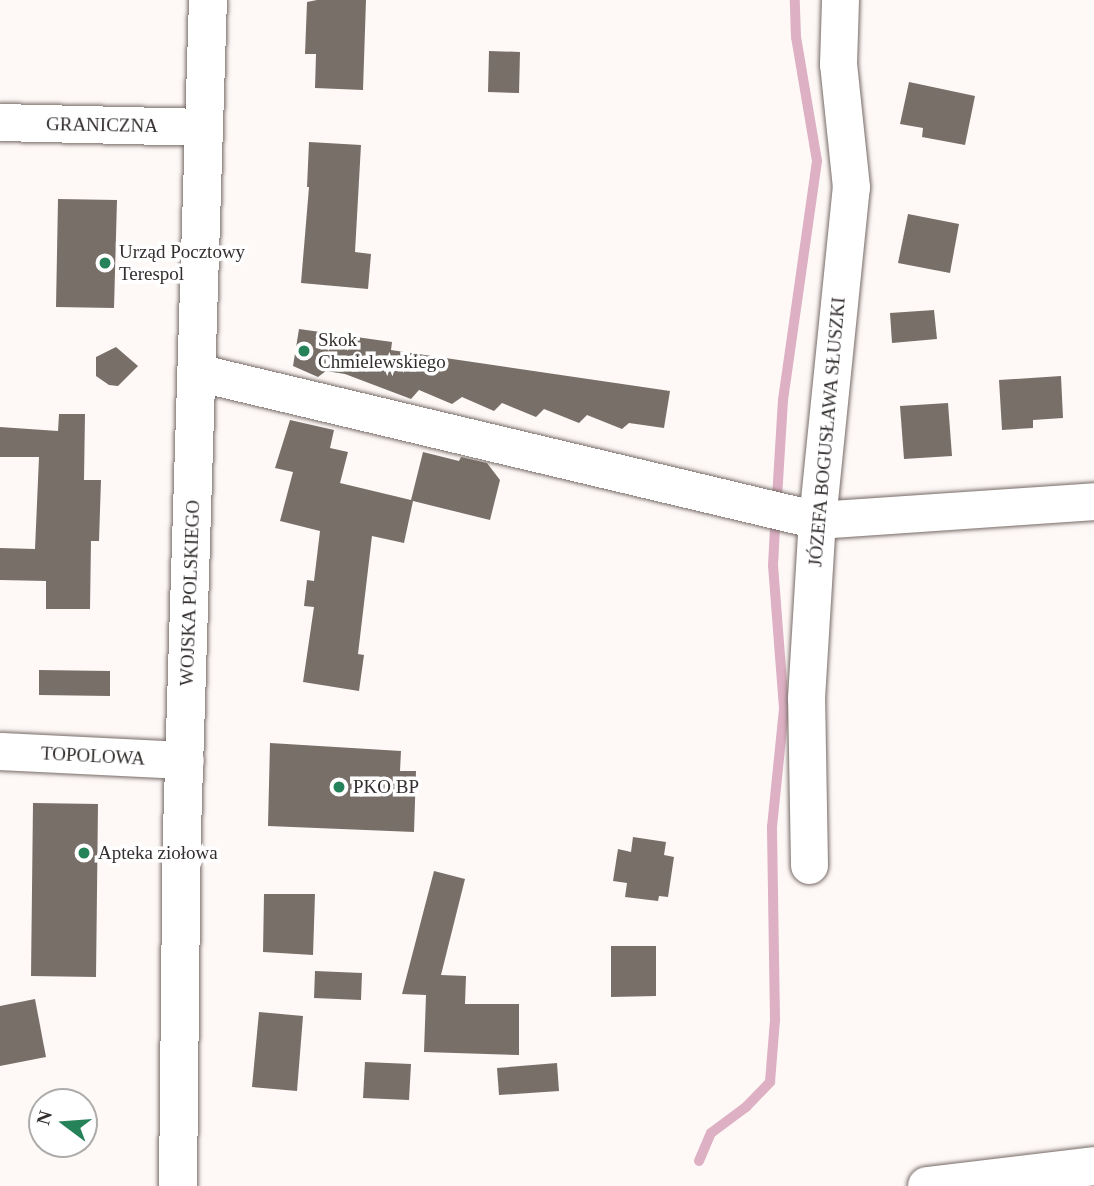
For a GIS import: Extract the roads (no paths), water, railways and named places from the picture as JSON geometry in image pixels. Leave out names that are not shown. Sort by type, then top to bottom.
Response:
[{"type":"street","name":"WOJSKA POLSKIEGO","points":[[178,1186],[178,1038],[185,760],[208,0]]},
{"type":"street","name":"JÓZEFA BOGUSŁAWA SŁUSZKI","points":[[809,865],[806,698],[817,520],[850,187],[838,64],[840,0]]},
{"type":"street","name":"GRANICZNA","points":[[0,122],[204,127]]},
{"type":"street","points":[[196,372],[817,520],[1094,501]]},
{"type":"street","name":"TOPOLOWA","points":[[0,751],[185,760]]},
{"type":"street","points":[[928,1186],[1094,1166]]},
{"type":"waterway","points":[[777,498],[783,400],[817,161],[796,37],[795,0]]},
{"type":"waterway","points":[[699,1161],[711,1133],[746,1107],[770,1082],[775,1020],[772,827],[784,708],[773,566],[775,531]]},
{"type":"place","name":"Urząd Pocztowy Terespol","points":[[105,263]]},
{"type":"place","name":"Skok Chmielewskiego","points":[[304,351]]},
{"type":"place","name":"PKO BP","points":[[339,787]]},
{"type":"place","name":"Apteka ziołowa","points":[[84,853]]}]
